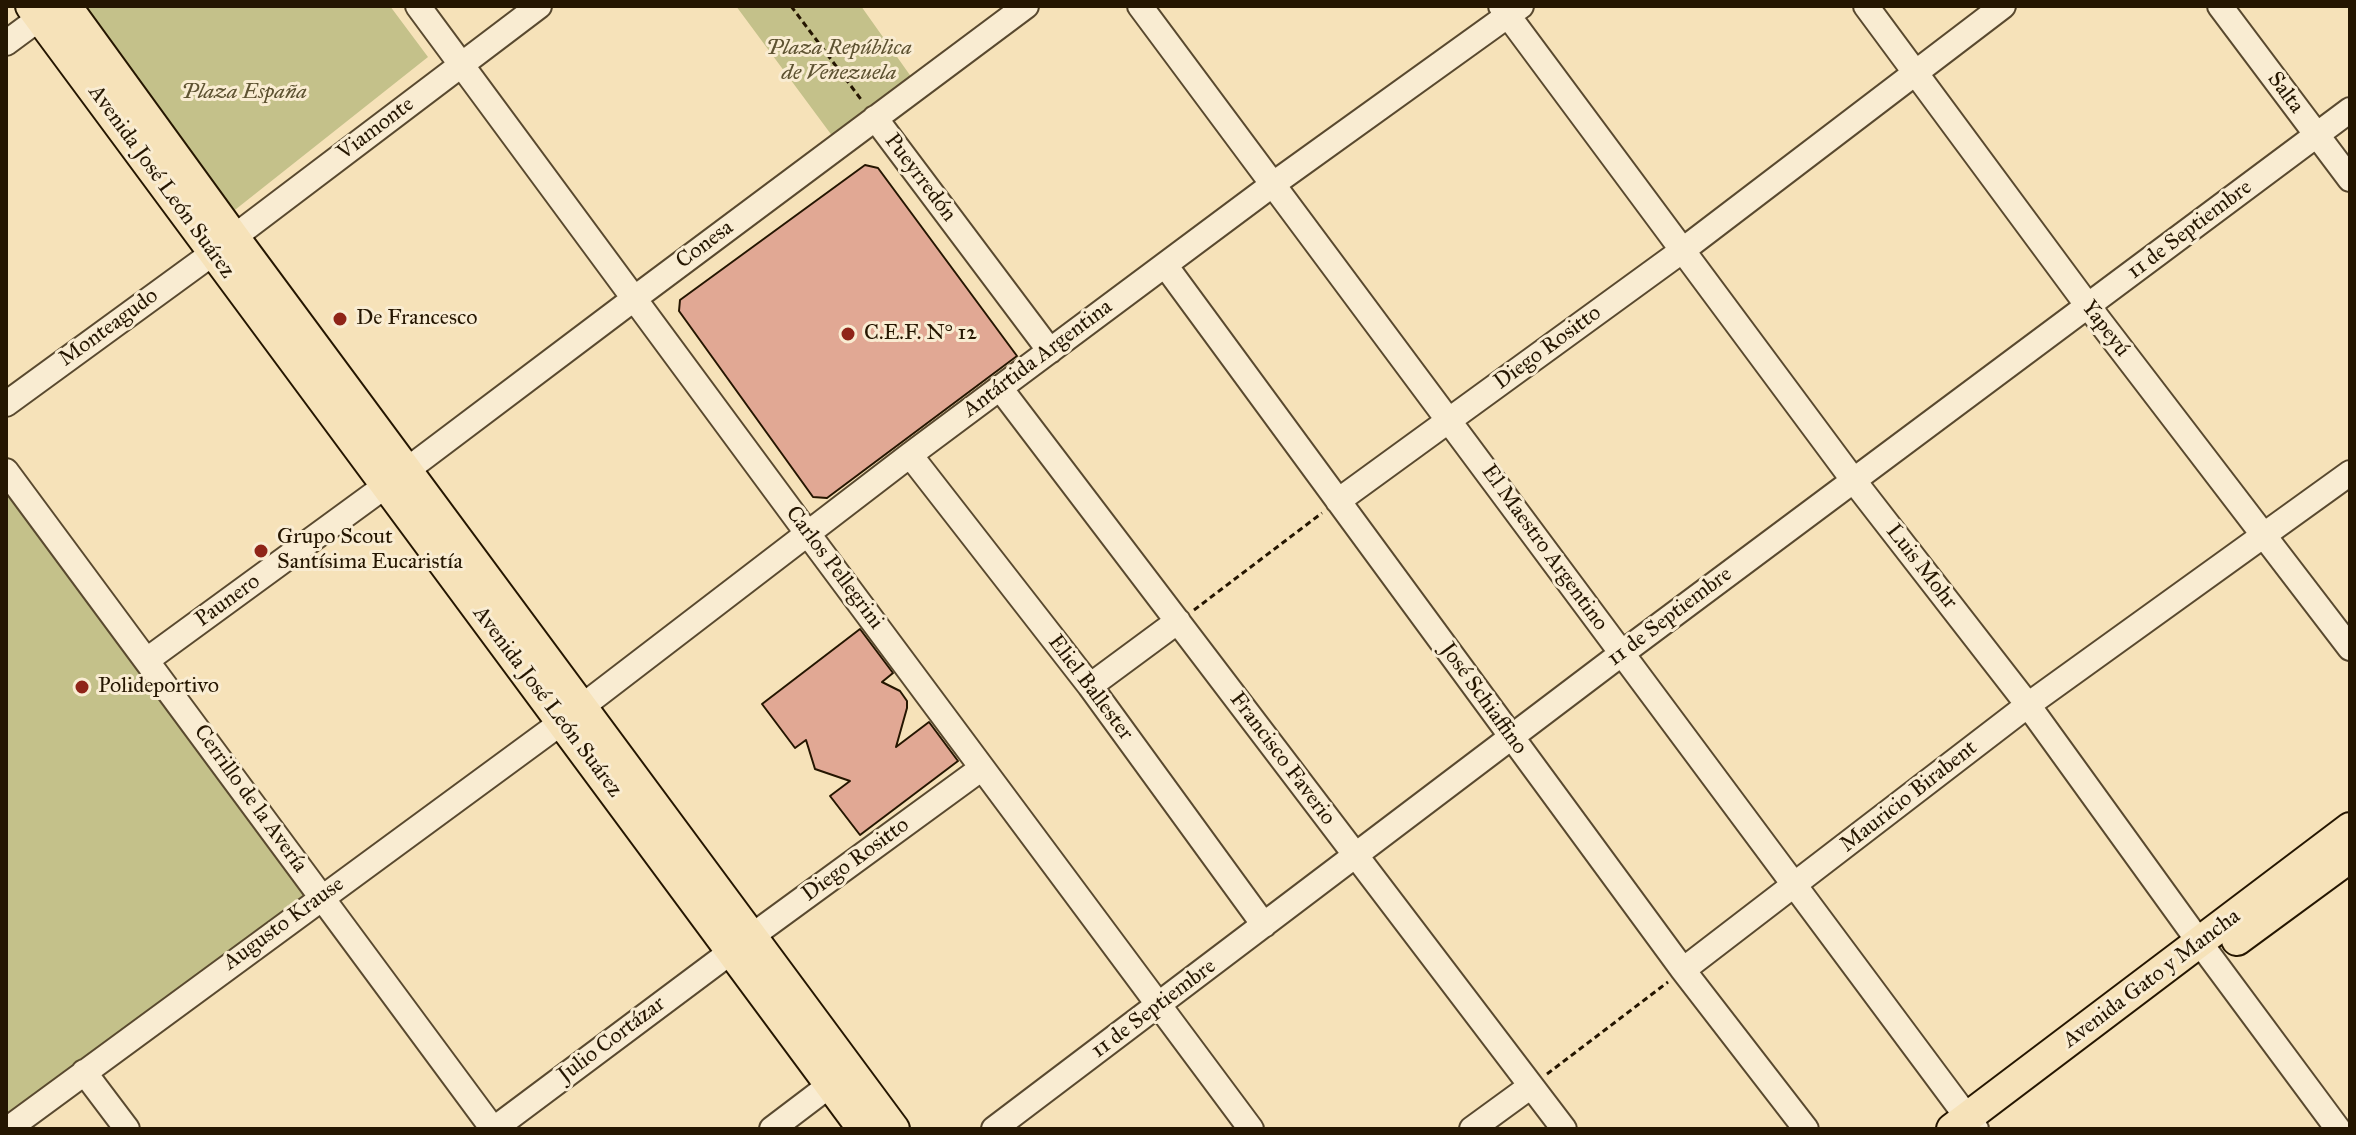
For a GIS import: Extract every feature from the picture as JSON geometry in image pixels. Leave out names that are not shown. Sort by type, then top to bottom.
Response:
[{"type":"main road","name":"Avenida José León Suárez","points":[[48,9],[741,944],[894,1129]]},
{"type":"main road","name":"Avenida Gato y Mancha","points":[[2206,951],[2350,828]]},
{"type":"main road","name":"Avenida Gato y Mancha","points":[[1970,1126],[2206,951],[2350,857]]},
{"type":"main road","name":"Avenida José León Suárez","points":[[741,944],[830,1085],[863,1129]]},
{"type":"street","name":"Carlos Pellegrini","points":[[418,6],[1251,1129]]},
{"type":"street","name":"Viamonte","points":[[223,245],[539,6]]},
{"type":"street","name":"Conesa","points":[[396,478],[1026,6]]},
{"type":"street","name":"El Maestro Argentino","points":[[1140,6],[1970,1126]]},
{"type":"street","name":"Yapeyú","points":[[1866,6],[2088,306],[2350,648]]},
{"type":"street","name":"Diego Rositto","points":[[1338,501],[1683,250],[2003,6]]},
{"type":"street","name":"Salta","points":[[2220,6],[2350,179]]},
{"type":"street","points":[[6,43],[48,9]]},
{"type":"street","name":"Antártida Argentina","points":[[572,715],[910,455],[1510,9]]},
{"type":"street","name":"Luis Mohr","points":[[1510,9],[1683,250],[1854,481],[2028,705],[2338,1129]]},
{"type":"street","name":"11 de Septiembre","points":[[994,1129],[1621,654],[2350,110]]},
{"type":"street","name":"Pueyrredón","points":[[875,118],[1050,351]]},
{"type":"street","name":"Monteagudo","points":[[6,404],[223,245]]},
{"type":"street","name":"José Schiaffino","points":[[1165,265],[1683,970],[1806,1129]]},
{"type":"street","name":"Francisco Faverio","points":[[1000,388],[1564,1129]]},
{"type":"street","name":"Eliel Ballester","points":[[910,455],[1090,686],[1264,925]]},
{"type":"street","name":"Cerrillo de la Avería","points":[[6,471],[493,1129]]},
{"type":"street","name":"Mauricio Birabent","points":[[1683,970],[2028,705],[2350,473]]},
{"type":"street","name":"Paunero","points":[[147,660],[396,478]]},
{"type":"street","points":[[1090,686],[1178,621]]},
{"type":"street","name":"Augusto Krause","points":[[8,1129],[572,715]]},
{"type":"street","name":"Diego Rositto","points":[[741,944],[982,768]]},
{"type":"street","name":"Julio Cortázar","points":[[493,1129],[741,944]]},
{"type":"street","points":[[84,1072],[127,1129]]},
{"type":"street","points":[[772,1129],[830,1085]]},
{"type":"street","points":[[1472,1129],[1531,1086]]},
{"type":"path","name":"Pueyrredón","points":[[791,6],[875,118]]},
{"type":"path","points":[[1178,621],[1338,501]]},
{"type":"path","points":[[1531,1086],[1683,970]]},
{"type":"green space","name":"Plaza España","points":[[68,6],[390,6],[428,57],[226,217]]},
{"type":"green space","name":"Plaza República de Venezuela","points":[[736,6],[861,6],[912,78],[833,137]]},
{"type":"green space","name":"Polideportivo","points":[[6,480],[309,894],[6,1114]]},
{"type":"building","name":"C.E.F. N° 12","points":[[865,165],[878,168],[1017,356],[827,498],[813,497],[679,311],[680,300]]},
{"type":"building","points":[[860,629],[893,673],[882,682],[900,691],[907,701],[896,747],[929,722],[958,761],[860,835],[830,796],[850,781],[815,769],[806,740],[795,748],[762,704]]},
{"type":"place","name":"De Francesco","points":[[340,319]]},
{"type":"place","name":"C.E.F. N° 12","points":[[848,334]]},
{"type":"place","name":"Grupo Scout Santísima Eucaristía","points":[[261,551]]},
{"type":"place","name":"Polideportivo","points":[[82,687]]}]
